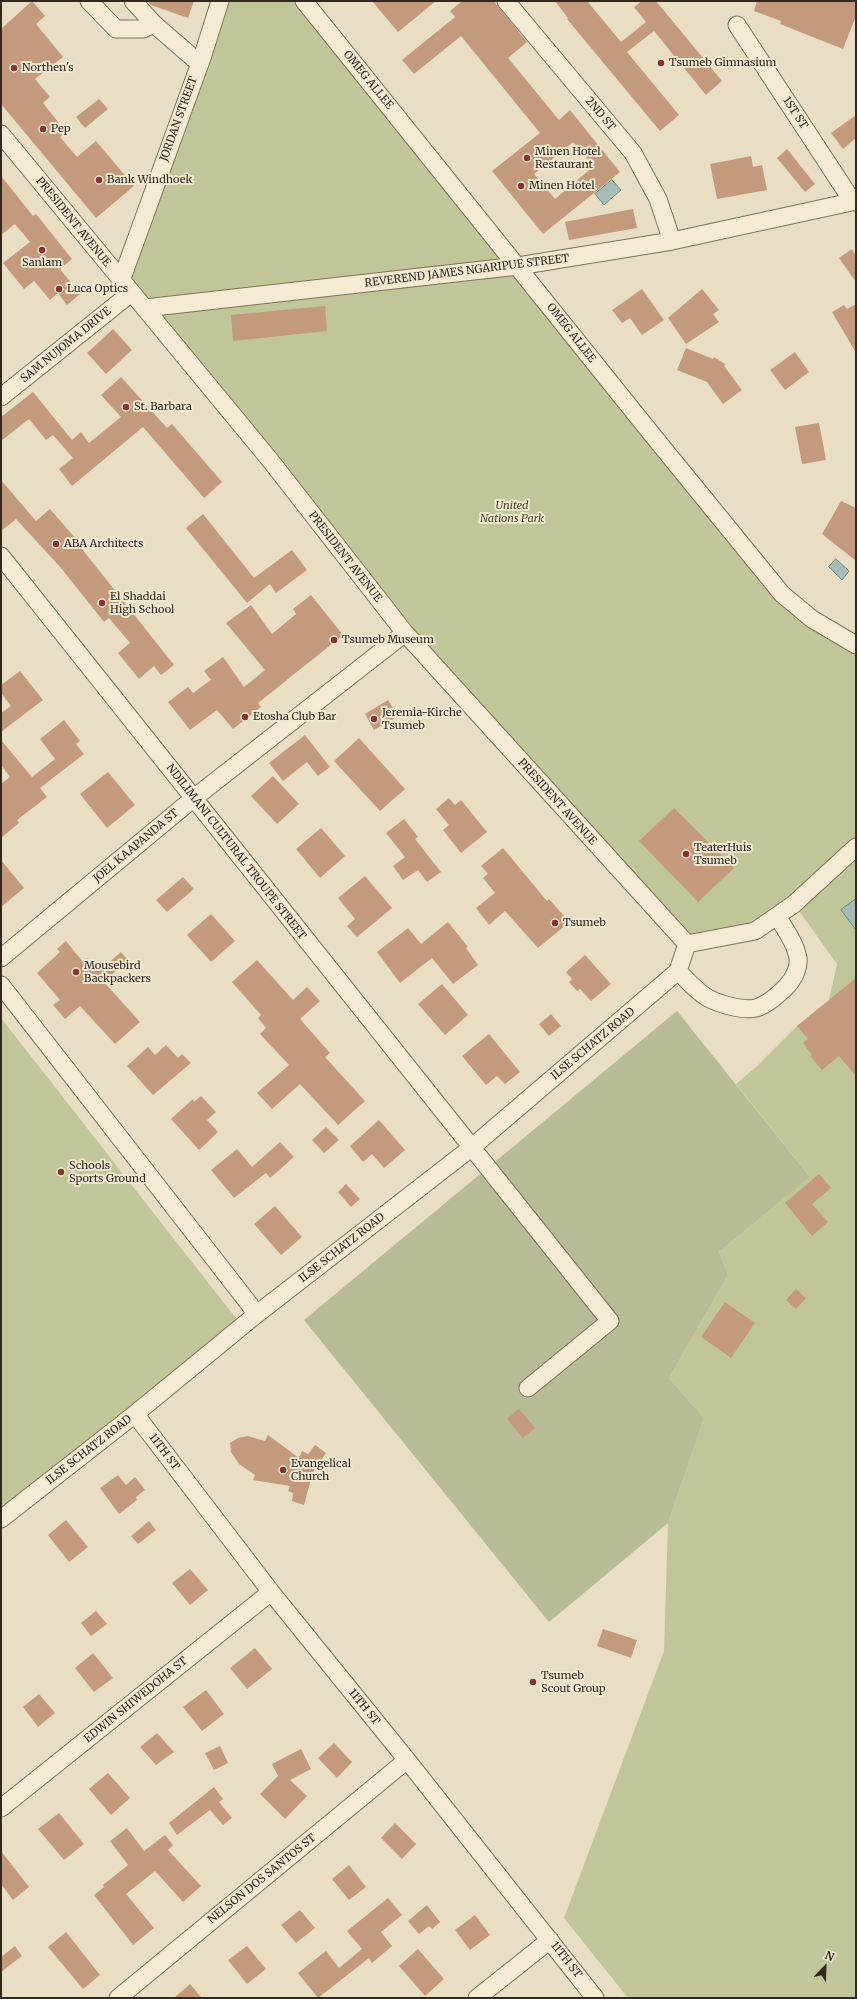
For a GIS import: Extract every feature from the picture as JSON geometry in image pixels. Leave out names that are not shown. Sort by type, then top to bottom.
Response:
[{"type":"street","points":[[89,1],[116,29],[143,29],[154,24]]},
{"type":"street","points":[[132,1],[154,24],[199,63]]},
{"type":"street","name":"JORDAN STREET","points":[[126,287],[220,1]]},
{"type":"street","name":"OMEG ALLEE","points":[[304,1],[782,594],[812,619],[856,645]]},
{"type":"street","name":"2ND ST","points":[[506,1],[632,153],[658,198],[672,241]]},
{"type":"street","name":"1ST ST","points":[[737,25],[854,202]]},
{"type":"street","name":"PRESIDENT AVENUE","points":[[1,134],[270,460],[405,633],[687,944]]},
{"type":"street","name":"REVEREND JAMES NGARIPUE STREET","points":[[145,308],[518,266],[672,241],[854,202]]},
{"type":"street","name":"SAM NUJOMA DRIVE","points":[[1,397],[126,287]]},
{"type":"street","name":"NDILIMANI CULTURAL TROUPE STREET","points":[[1,556],[471,1148],[610,1320],[528,1388]]},
{"type":"street","name":"JOEL KAAPANDA ST","points":[[1,958],[194,798],[405,633]]},
{"type":"street","points":[[777,916],[798,955],[797,968],[794,978],[788,986],[769,1001],[756,1008],[721,1004],[707,997],[678,972],[687,944],[755,931],[794,904],[856,847]]},
{"type":"street","name":"ILSE SCHATZ ROAD","points":[[1,1519],[135,1414],[257,1314],[471,1148],[678,972]]},
{"type":"street","points":[[1,985],[257,1314]]},
{"type":"street","name":"11TH ST","points":[[135,1414],[271,1592],[407,1760],[595,1998]]},
{"type":"street","name":"EDWIN SHIWEDOHA ST","points":[[1,1808],[271,1592]]},
{"type":"street","name":"NELSON DOS SANTOS ST","points":[[118,1998],[407,1760]]},
{"type":"street","points":[[477,1998],[550,1940]]},
{"type":"green space","name":"United Nations Park","points":[[216,1],[304,1],[793,604],[856,643],[856,1998],[628,1998],[564,1918],[664,1651],[668,1523],[704,1418],[669,1378],[728,1275],[719,1252],[810,1177],[736,1084],[757,1066],[797,1026],[829,1000],[837,964],[794,904],[755,931],[687,944],[405,633],[121,281]]},
{"type":"green space","points":[[677,1011],[810,1177],[719,1252],[728,1275],[669,1378],[704,1418],[668,1523],[549,1622],[304,1320]]},
{"type":"green space","name":"Schools Sports Ground","points":[[1,1018],[242,1326],[1,1519]]},
{"type":"water","points":[[612,180],[621,190],[604,205],[595,194]]},
{"type":"water","points":[[836,559],[849,571],[842,580],[829,567]]},
{"type":"water","points":[[856,899],[856,930],[841,910]]},
{"type":"building","points":[[32,1],[45,16],[36,24],[63,57],[35,79],[50,97],[43,103],[66,132],[60,137],[77,157],[96,141],[134,186],[96,218],[1,104],[1,29]]},
{"type":"building","points":[[147,1],[194,1],[188,18],[151,5]]},
{"type":"building","points":[[372,1],[436,1],[398,32]]},
{"type":"building","points":[[462,1],[494,1],[527,42],[508,58],[559,120],[570,110],[620,172],[543,234],[492,171],[540,133],[461,36],[414,74],[402,60],[455,17],[450,11]],"holes":[[[573,142],[594,166],[555,199],[534,174]]]},
{"type":"building","points":[[555,1],[587,1],[621,42],[646,22],[634,7],[642,1],[656,1],[722,81],[706,95],[654,31],[627,52],[679,115],[660,131],[567,19],[568,18]]},
{"type":"building","points":[[757,1],[856,1],[856,16],[843,49],[780,24],[781,21],[754,11]]},
{"type":"building","points":[[99,99],[108,109],[85,128],[76,117]]},
{"type":"building","points":[[856,115],[856,138],[843,149],[831,133]]},
{"type":"building","points":[[787,149],[815,184],[805,192],[777,158]]},
{"type":"building","points":[[751,156],[753,167],[762,165],[767,190],[717,199],[710,164]]},
{"type":"building","points":[[1,176],[33,216],[36,214],[72,259],[60,269],[80,294],[67,305],[58,293],[50,300],[34,281],[24,289],[3,263],[30,242],[15,224],[1,235]]},
{"type":"building","points":[[633,209],[637,228],[569,240],[565,222]]},
{"type":"building","points":[[852,249],[856,256],[856,282],[839,258]]},
{"type":"building","points":[[642,289],[664,320],[642,335],[630,318],[622,323],[612,310]]},
{"type":"building","points":[[702,289],[719,310],[713,314],[719,322],[686,344],[668,318]]},
{"type":"building","points":[[856,304],[856,353],[832,312],[844,305],[847,309]]},
{"type":"building","points":[[325,306],[327,331],[233,341],[231,315]]},
{"type":"building","points":[[113,329],[132,350],[106,374],[87,353]]},
{"type":"building","points":[[686,348],[713,359],[714,357],[725,364],[724,366],[742,390],[723,404],[707,382],[677,370]]},
{"type":"building","points":[[795,352],[809,372],[785,390],[770,370]]},
{"type":"building","points":[[121,377],[167,428],[172,424],[222,482],[204,498],[143,427],[72,486],[59,469],[73,458],[53,435],[46,440],[29,419],[1,441],[1,417],[33,392],[72,440],[81,432],[89,443],[121,417],[101,395]]},
{"type":"building","points":[[819,423],[826,460],[802,464],[795,427]]},
{"type":"building","points":[[1,480],[36,521],[50,509],[84,548],[82,549],[174,665],[161,675],[154,666],[139,679],[118,653],[130,643],[109,618],[104,622],[61,568],[16,519],[1,531]]},
{"type":"building","points":[[841,501],[856,508],[856,561],[822,534]]},
{"type":"building","points":[[203,514],[254,578],[292,550],[307,570],[276,593],[270,584],[247,603],[186,528]]},
{"type":"building","points":[[311,595],[343,635],[258,703],[261,707],[233,729],[217,710],[190,730],[168,702],[188,687],[193,693],[211,680],[204,671],[223,657],[244,687],[265,670],[226,623],[251,605],[272,634],[296,614],[293,609]]},
{"type":"building","points":[[20,671],[43,700],[1,732],[1,713],[11,706],[1,693],[1,685]]},
{"type":"building","points":[[388,700],[398,716],[374,730],[365,714]]},
{"type":"building","points":[[64,720],[80,741],[76,744],[84,754],[40,788],[47,797],[17,820],[19,823],[1,838],[1,784],[10,777],[1,765],[1,740],[32,777],[55,759],[40,739]]},
{"type":"building","points":[[305,735],[330,767],[318,776],[307,762],[283,781],[269,763]]},
{"type":"building","points":[[359,738],[405,789],[380,811],[334,761]]},
{"type":"building","points":[[108,772],[135,805],[107,828],[80,794]]},
{"type":"building","points":[[273,776],[299,804],[277,824],[251,796]]},
{"type":"building","points":[[449,798],[455,805],[461,800],[487,832],[461,853],[443,830],[449,825],[436,809]]},
{"type":"building","name":"TeaterHuis Tsumeb","points":[[674,808],[734,868],[698,902],[639,841]]},
{"type":"building","points":[[404,819],[418,837],[415,839],[441,872],[427,882],[418,870],[403,880],[393,866],[405,857],[386,833]]},
{"type":"building","points":[[321,828],[345,856],[320,878],[296,849]]},
{"type":"building","points":[[503,848],[547,901],[549,899],[565,917],[562,920],[566,925],[538,948],[505,911],[489,925],[476,908],[495,893],[483,878],[488,874],[481,866]]},
{"type":"building","points":[[1,860],[24,888],[1,907]]},
{"type":"building","points":[[365,876],[392,908],[357,937],[347,926],[355,919],[338,898]]},
{"type":"building","points":[[183,877],[194,889],[167,912],[156,900]]},
{"type":"building","points":[[211,914],[235,941],[211,962],[187,935]]},
{"type":"building","points":[[448,922],[468,947],[466,948],[478,965],[453,984],[432,958],[400,983],[377,952],[408,928],[421,944]]},
{"type":"building","points":[[66,941],[83,962],[87,958],[99,971],[121,952],[128,960],[104,982],[140,1022],[115,1044],[80,1006],[65,1019],[53,1005],[60,1000],[37,973],[60,952],[57,949]]},
{"type":"building","points":[[585,955],[611,984],[591,1001],[580,989],[577,991],[569,982],[572,979],[566,972]]},
{"type":"building","points":[[257,960],[293,1000],[307,987],[320,1001],[300,1019],[330,1053],[325,1057],[365,1101],[338,1125],[300,1084],[272,1109],[257,1093],[289,1065],[260,1034],[266,1028],[258,1018],[261,1015],[232,982]]},
{"type":"building","points":[[856,978],[856,1076],[839,1056],[822,1070],[810,1056],[812,1055],[803,1043],[808,1039],[797,1026]]},
{"type":"building","points":[[442,984],[468,1015],[445,1035],[418,1004]]},
{"type":"building","points":[[551,1014],[561,1026],[549,1036],[539,1024]]},
{"type":"building","points":[[489,1034],[520,1072],[505,1084],[497,1076],[486,1085],[462,1056]]},
{"type":"building","points":[[166,1045],[178,1058],[182,1054],[191,1063],[153,1095],[127,1066],[148,1047],[155,1055]]},
{"type":"building","points":[[201,1096],[216,1112],[207,1120],[218,1132],[199,1150],[171,1119],[193,1099],[194,1102]]},
{"type":"building","points":[[379,1120],[405,1150],[384,1168],[372,1154],[363,1162],[350,1146]]},
{"type":"building","points":[[326,1127],[339,1140],[324,1153],[312,1140]]},
{"type":"building","points":[[280,1142],[294,1157],[270,1178],[266,1173],[234,1198],[211,1170],[237,1149],[252,1167]]},
{"type":"building","points":[[819,1174],[831,1188],[812,1204],[828,1222],[812,1236],[785,1203]]},
{"type":"building","points":[[346,1184],[360,1199],[351,1207],[338,1192]]},
{"type":"building","points":[[275,1206],[302,1237],[281,1255],[254,1224]]},
{"type":"building","points":[[796,1289],[806,1298],[796,1309],[786,1300]]},
{"type":"building","points":[[725,1302],[755,1323],[731,1358],[701,1337]]},
{"type":"building","points":[[519,1409],[535,1428],[523,1438],[507,1419]]},
{"type":"building","name":"Evangelical Church","points":[[268,1435],[299,1458],[302,1451],[308,1454],[315,1445],[326,1453],[313,1472],[304,1505],[292,1501],[293,1493],[288,1491],[290,1486],[253,1480],[255,1475],[239,1464],[231,1452],[230,1443],[238,1438],[248,1436],[265,1441]]},
{"type":"building","points":[[118,1475],[126,1485],[135,1477],[145,1490],[136,1497],[137,1500],[119,1514],[100,1488]]},
{"type":"building","points":[[66,1520],[88,1547],[69,1562],[48,1535]]},
{"type":"building","points":[[149,1521],[156,1530],[138,1544],[131,1536]]},
{"type":"building","points":[[190,1569],[208,1590],[190,1605],[172,1583]]},
{"type":"building","points":[[96,1611],[107,1624],[91,1636],[81,1623]]},
{"type":"building","points":[[603,1629],[637,1640],[631,1658],[597,1646]]},
{"type":"building","points":[[255,1648],[272,1669],[247,1689],[230,1668]]},
{"type":"building","points":[[93,1653],[113,1678],[94,1692],[75,1668]]},
{"type":"building","points":[[206,1690],[224,1714],[202,1731],[183,1707]]},
{"type":"building","points":[[39,1694],[55,1713],[38,1727],[23,1707]]},
{"type":"building","points":[[157,1733],[174,1752],[156,1765],[140,1747]]},
{"type":"building","points":[[334,1743],[352,1762],[337,1778],[318,1758]]},
{"type":"building","points":[[220,1746],[228,1763],[214,1770],[205,1753]]},
{"type":"building","points":[[301,1749],[311,1769],[290,1780],[307,1796],[285,1819],[260,1794],[278,1776],[272,1764]]},
{"type":"building","points":[[108,1773],[130,1798],[111,1815],[89,1789]]},
{"type":"building","points":[[214,1787],[223,1799],[219,1802],[232,1818],[223,1825],[210,1810],[177,1835],[169,1823]]},
{"type":"building","points":[[59,1813],[84,1844],[64,1860],[38,1829]]},
{"type":"building","points":[[395,1823],[416,1844],[402,1859],[381,1838]]},
{"type":"building","points":[[127,1828],[144,1851],[165,1835],[173,1845],[168,1850],[201,1886],[183,1902],[155,1871],[126,1894],[154,1928],[133,1945],[94,1895],[104,1887],[103,1885],[128,1865],[110,1841]]},
{"type":"building","points":[[1,1851],[29,1887],[13,1900],[1,1884]]},
{"type":"building","points":[[349,1865],[366,1887],[349,1900],[332,1879]]},
{"type":"building","points":[[388,1898],[402,1915],[381,1932],[392,1946],[372,1963],[369,1958],[318,1998],[298,1973],[326,1951],[339,1968],[362,1949],[347,1931]]},
{"type":"building","points":[[427,1905],[440,1922],[432,1929],[429,1926],[419,1934],[408,1921]]},
{"type":"building","points":[[300,1910],[315,1928],[296,1943],[281,1925]]},
{"type":"building","points":[[475,1915],[490,1935],[470,1950],[455,1930]]},
{"type":"building","points":[[66,1932],[100,1975],[83,1989],[48,1947]]},
{"type":"building","points":[[15,1946],[22,1956],[1,1972],[1,1957]]},
{"type":"building","points":[[247,1946],[266,1969],[247,1984],[228,1960]]},
{"type":"building","points":[[418,1949],[444,1979],[425,1996],[399,1966]]},
{"type":"building","points":[[190,1984],[202,1998],[174,1998]]},
{"type":"place","name":"Tsumeb Gimnasium","points":[[661,63]]},
{"type":"place","name":"Northen's","points":[[14,68]]},
{"type":"place","name":"Pep","points":[[43,129]]},
{"type":"place","name":"Minen Hotel Restaurant","points":[[527,158]]},
{"type":"place","name":"Bank Windhoek","points":[[99,180]]},
{"type":"place","name":"Minen Hotel","points":[[521,186]]},
{"type":"place","name":"Sanlam","points":[[42,250]]},
{"type":"place","name":"Luca Optics","points":[[59,289]]},
{"type":"place","name":"St. Barbara","points":[[126,407]]},
{"type":"place","name":"ABA Architects","points":[[56,544]]},
{"type":"place","name":"El Shaddai High School","points":[[102,603]]},
{"type":"place","name":"Tsumeb Museum","points":[[334,640]]},
{"type":"place","name":"Etosha Club Bar","points":[[245,717]]},
{"type":"place","name":"Jeremia-Kirche Tsumeb","points":[[374,719]]},
{"type":"place","name":"TeaterHuis Tsumeb","points":[[686,854]]},
{"type":"place","name":"Tsumeb","points":[[555,923]]},
{"type":"place","name":"Mousebird Backpackers","points":[[76,972]]},
{"type":"place","name":"Schools Sports Ground","points":[[61,1172]]},
{"type":"place","name":"Evangelical Church","points":[[283,1470]]},
{"type":"place","name":"Tsumeb Scout Group","points":[[533,1682]]}]
